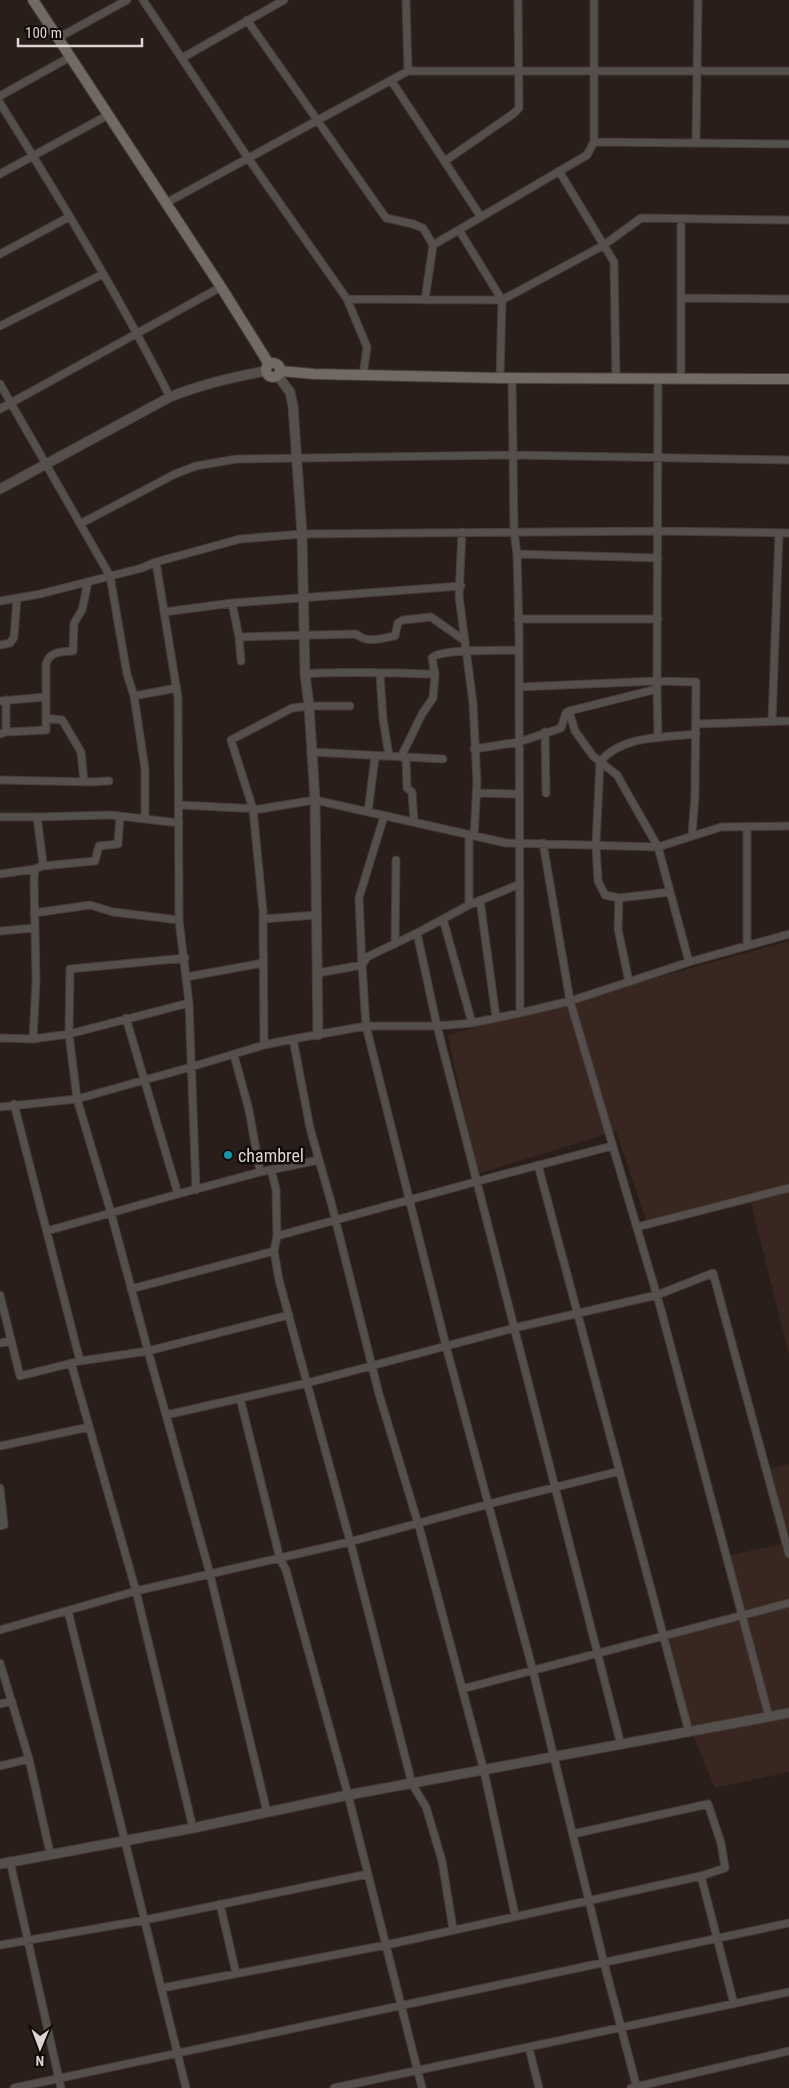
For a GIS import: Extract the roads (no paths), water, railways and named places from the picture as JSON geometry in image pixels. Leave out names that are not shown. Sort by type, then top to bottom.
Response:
[{"type":"main road","points":[[33,0],[220,287],[267,368],[277,364],[279,374],[789,380]]},
{"type":"street","points":[[58,38],[127,0]]},
{"type":"street","points":[[143,0],[248,158],[348,299],[367,347],[363,375]]},
{"type":"street","points":[[182,58],[284,0]]},
{"type":"street","points":[[406,0],[408,71]]},
{"type":"street","points":[[445,161],[519,108],[518,0]]},
{"type":"street","points":[[433,245],[587,155],[594,142],[594,0]]},
{"type":"street","points":[[696,143],[698,0]]},
{"type":"street","points":[[247,20],[386,218],[423,228],[433,245],[425,300]]},
{"type":"street","points":[[0,96],[70,56]]},
{"type":"street","points":[[166,203],[408,71],[789,71]]},
{"type":"street","points":[[391,80],[481,217]]},
{"type":"street","points":[[0,103],[138,333],[170,397]]},
{"type":"street","points":[[0,174],[108,115]]},
{"type":"street","points":[[594,142],[789,144]]},
{"type":"street","points":[[559,171],[614,262],[616,276],[616,378]]},
{"type":"street","points":[[0,254],[69,217]]},
{"type":"street","points":[[348,299],[502,300],[604,245],[642,218],[789,220]]},
{"type":"street","points":[[681,218],[681,379]]},
{"type":"street","points":[[459,230],[502,300],[500,378]]},
{"type":"street","points":[[0,326],[103,274]]},
{"type":"street","points":[[0,409],[220,287]]},
{"type":"street","points":[[681,298],[789,299]]},
{"type":"street","points":[[0,489],[170,397],[206,383],[267,368]]},
{"type":"street","points":[[279,374],[290,392],[293,406],[302,534],[305,674],[315,800],[318,1035]]},
{"type":"street","points":[[512,378],[514,532],[517,554],[519,650],[520,1013]]},
{"type":"street","points":[[658,379],[656,458],[658,531],[656,681],[658,738]]},
{"type":"street","points":[[0,384],[110,576],[127,674],[134,696],[145,769],[145,819]]},
{"type":"street","points":[[80,524],[175,474],[196,466],[237,460],[513,455],[789,460]]},
{"type":"street","points":[[0,602],[88,582],[240,539],[302,534],[462,532],[658,531],[789,533]]},
{"type":"street","points":[[462,532],[461,586],[459,596],[473,703],[476,793],[471,835],[468,905]]},
{"type":"street","points":[[772,721],[779,533]]},
{"type":"street","points":[[517,554],[658,558]]},
{"type":"street","points":[[156,562],[177,688],[179,920],[189,1003],[196,1190]]},
{"type":"street","points":[[45,697],[3,700],[3,733],[46,730],[46,664],[48,658],[54,653],[73,651],[74,623],[82,610],[88,582]]},
{"type":"street","points":[[164,612],[232,603],[461,586]]},
{"type":"street","points":[[0,645],[10,643],[14,637],[17,598]]},
{"type":"street","points":[[232,603],[239,637],[241,661]]},
{"type":"street","points":[[239,637],[356,634],[368,641],[395,636],[398,623],[403,620],[431,617],[465,641]]},
{"type":"street","points":[[518,619],[658,619]]},
{"type":"street","points":[[414,822],[412,792],[407,788],[404,758],[422,714],[433,698],[435,674],[432,658],[435,654],[456,650],[467,652],[519,650]]},
{"type":"street","points":[[305,674],[355,671],[380,674],[435,674]]},
{"type":"street","points":[[380,674],[383,719],[389,756]]},
{"type":"street","points":[[519,687],[656,681],[696,682],[695,796],[692,835]]},
{"type":"street","points":[[134,696],[177,688]]},
{"type":"street","points":[[474,749],[519,742],[561,728],[566,713],[569,711],[657,690]]},
{"type":"street","points":[[264,1045],[263,919],[253,809],[231,740],[292,708],[350,706]]},
{"type":"street","points":[[569,711],[575,731],[593,756],[617,775],[658,847],[689,962]]},
{"type":"street","points":[[46,718],[62,720],[82,752],[84,782]]},
{"type":"street","points":[[696,724],[789,721]]},
{"type":"street","points":[[545,732],[546,793]]},
{"type":"street","points":[[670,892],[619,898],[605,895],[598,881],[596,845],[600,762],[608,752],[622,744],[696,734]]},
{"type":"street","points":[[311,752],[375,757],[443,759]]},
{"type":"street","points":[[368,812],[375,757]]},
{"type":"street","points":[[0,780],[109,781]]},
{"type":"street","points":[[476,793],[519,794]]},
{"type":"street","points":[[179,805],[253,809],[315,800],[506,843],[658,847],[721,827],[789,826]]},
{"type":"street","points":[[0,817],[120,816],[179,823]]},
{"type":"street","points":[[0,874],[38,867],[95,861],[99,846],[118,844],[120,816]]},
{"type":"street","points":[[384,816],[359,898],[366,1026],[446,1346],[533,1671],[635,2088],[789,2051]]},
{"type":"street","points":[[33,1039],[36,981],[34,913],[38,867],[43,863],[37,817]]},
{"type":"street","points":[[747,827],[747,946]]},
{"type":"street","points":[[542,843],[570,1001],[657,1295],[769,1717]]},
{"type":"street","points":[[395,944],[396,860]]},
{"type":"street","points":[[318,973],[362,965],[367,957],[417,933],[468,905],[520,884]]},
{"type":"street","points":[[619,898],[618,928],[629,982]]},
{"type":"street","points":[[480,900],[496,1017]]},
{"type":"street","points":[[34,913],[90,906],[113,912],[179,920]]},
{"type":"street","points":[[263,919],[317,914]]},
{"type":"street","points":[[443,919],[472,1023]]},
{"type":"street","points":[[0,931],[35,928]]},
{"type":"street","points":[[417,933],[436,1026],[621,1745]]},
{"type":"street","points":[[0,1107],[14,1104],[77,1099],[190,1068],[264,1045],[293,1039],[366,1026],[436,1026],[472,1023],[520,1013],[570,1001],[689,962],[789,934]]},
{"type":"street","points":[[185,958],[70,969],[69,1034],[77,1099],[111,1213],[130,1289],[210,1574],[267,1812]]},
{"type":"street","points":[[186,977],[263,962]]},
{"type":"street","points":[[0,1038],[33,1039],[69,1034],[189,1003]]},
{"type":"street","points":[[126,1018],[178,1194]]},
{"type":"street","points":[[293,1039],[310,1128],[336,1220],[372,1365],[418,1523],[484,1770],[514,1915]]},
{"type":"street","points":[[234,1054],[249,1110],[260,1172]]},
{"type":"street","points":[[14,1104],[80,1361]]},
{"type":"street","points":[[277,1236],[612,1146]]},
{"type":"street","points":[[47,1232],[260,1172],[319,1160]]},
{"type":"street","points":[[538,1165],[689,1732]]},
{"type":"street","points":[[271,1170],[276,1189],[277,1236],[274,1251],[288,1315],[412,1784],[426,1807],[442,1862],[453,1929]]},
{"type":"street","points":[[636,1227],[789,1188]]},
{"type":"street","points":[[130,1289],[274,1251]]},
{"type":"street","points":[[166,1415],[307,1383],[514,1328],[657,1295],[713,1273],[789,1554]]},
{"type":"street","points":[[0,1295],[20,1376],[80,1361],[148,1351],[288,1315]]},
{"type":"street","points":[[0,1343],[11,1342]]},
{"type":"street","points":[[70,1363],[136,1591],[193,1828]]},
{"type":"street","points":[[240,1398],[280,1559],[286,1570],[348,1795],[422,2088]]},
{"type":"street","points":[[0,1446],[89,1427]]},
{"type":"street","points":[[0,1630],[136,1591],[349,1542],[620,1471]]},
{"type":"street","points":[[0,1488],[4,1525],[0,1526]]},
{"type":"street","points":[[462,1689],[598,1655],[789,1603]]},
{"type":"street","points":[[68,1611],[186,2088]]},
{"type":"street","points":[[0,1663],[30,1759],[50,1853]]},
{"type":"street","points":[[0,1704],[12,1701]]},
{"type":"street","points":[[0,1864],[50,1853],[193,1828],[348,1795],[789,1713]]},
{"type":"street","points":[[0,1766],[30,1759]]},
{"type":"street","points":[[162,1988],[386,1945],[514,1915],[701,1876],[725,1868],[721,1843],[708,1804],[573,1834]]},
{"type":"street","points":[[10,1862],[60,2088]]},
{"type":"street","points":[[0,1946],[144,1920],[368,1874]]},
{"type":"street","points":[[701,1876],[734,2004]]},
{"type":"street","points":[[220,1904],[236,1974]]},
{"type":"street","points":[[14,2088],[789,1923]]},
{"type":"street","points":[[334,2088],[621,2029],[789,1992]]},
{"type":"street","points":[[529,2048],[539,2088]]},
{"type":"place","name":"chambrel","points":[[228,1155]]}]
